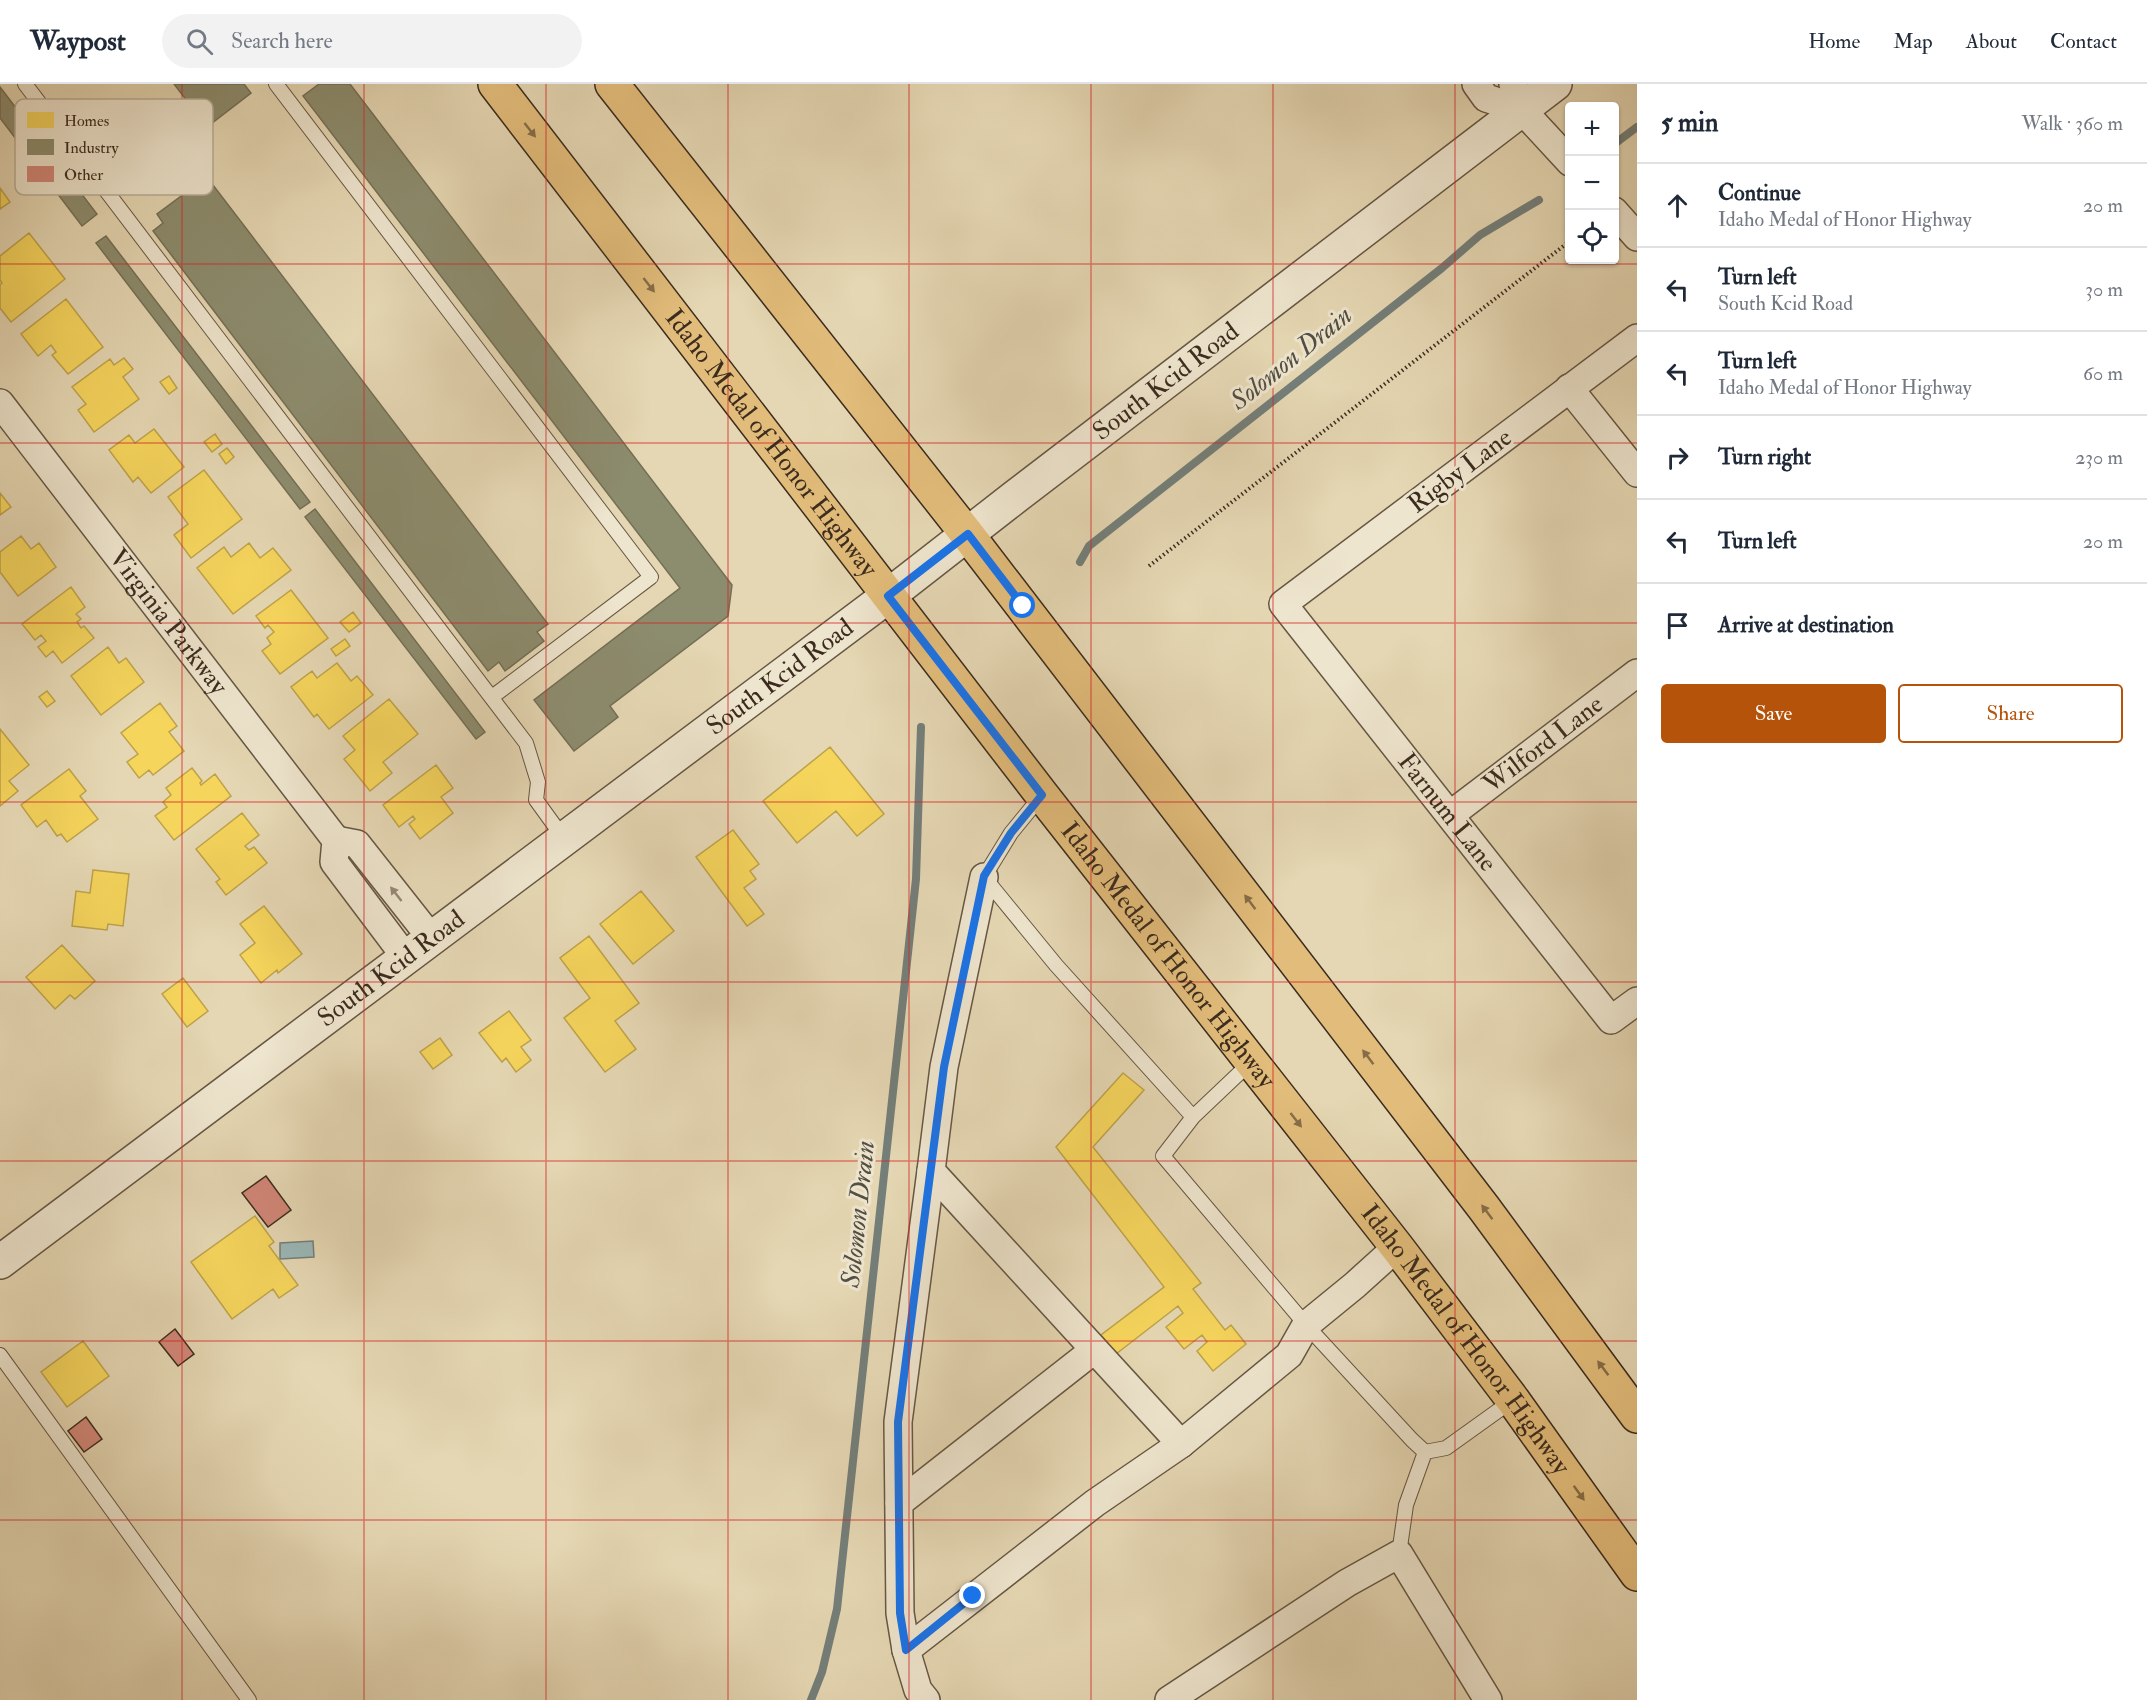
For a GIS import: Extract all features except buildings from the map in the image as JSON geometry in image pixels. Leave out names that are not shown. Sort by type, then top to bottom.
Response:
[{"type":"main road","name":"Idaho Medal of Honor Highway","points":[[495,84],[1042,795],[1396,1247],[1513,1400],[1637,1574]]},
{"type":"main road","points":[[612,84],[968,534],[1484,1208],[1637,1416]]},
{"type":"street","points":[[1476,84],[1486,98],[1517,97],[1565,157]]},
{"type":"street","name":"South Kcid Road","points":[[0,1262],[888,596],[1517,97],[1555,84]]},
{"type":"street","points":[[1619,216],[1637,237]]},
{"type":"street","name":"Rigby Lane","points":[[1283,604],[1637,338]]},
{"type":"street","points":[[1569,388],[1637,472]]},
{"type":"street","name":"Virginia Parkway","points":[[0,403],[336,840],[357,844],[419,949]]},
{"type":"street","name":"Farnum Lane","points":[[1283,604],[1611,1020],[1637,1001]]},
{"type":"street","name":"Wilford Lane","points":[[1450,815],[1637,674]]},
{"type":"street","points":[[926,1700],[918,1690],[906,1650],[900,1613],[898,1422],[944,1067],[984,876]]},
{"type":"street","points":[[931,1171],[1181,1444]]},
{"type":"street","points":[[906,1650],[1095,1503],[1181,1444],[1289,1355],[1306,1325],[1355,1285],[1396,1247]]},
{"type":"street","points":[[899,1503],[1094,1350]]},
{"type":"street","points":[[1169,1700],[1347,1583],[1399,1554],[1488,1700]]},
{"type":"lane","points":[[25,84],[36,99]]},
{"type":"lane","points":[[276,84],[651,577],[492,697]]},
{"type":"lane","points":[[110,195],[526,743],[538,782],[536,800],[565,840]]},
{"type":"lane","points":[[1042,795],[1011,833],[984,876],[1056,965],[1193,1117]]},
{"type":"lane","points":[[1251,1062],[1193,1117],[1163,1156],[1306,1325],[1425,1452]]},
{"type":"lane","points":[[0,1355],[249,1700]]},
{"type":"lane","points":[[1425,1452],[1446,1448],[1513,1400]]},
{"type":"lane","points":[[1399,1554],[1406,1505],[1425,1452]]},
{"type":"path","points":[[1149,566],[1565,244]]},
{"type":"water","points":[[313,1241],[314,1257],[280,1259],[280,1243]]},
{"type":"waterway","name":"Solomon Drain","points":[[1619,140],[1637,127]]},
{"type":"waterway","name":"Solomon Drain","points":[[1080,562],[1089,546],[1442,268],[1480,235],[1539,200]]},
{"type":"waterway","name":"Solomon Drain","points":[[811,1700],[822,1672],[837,1609],[916,879],[921,727]]},
{"type":"route","points":[[973,1596],[906,1650],[900,1613],[898,1422],[944,1067],[984,876],[1011,833],[1042,795],[888,596],[968,534],[1023,606]]}]
